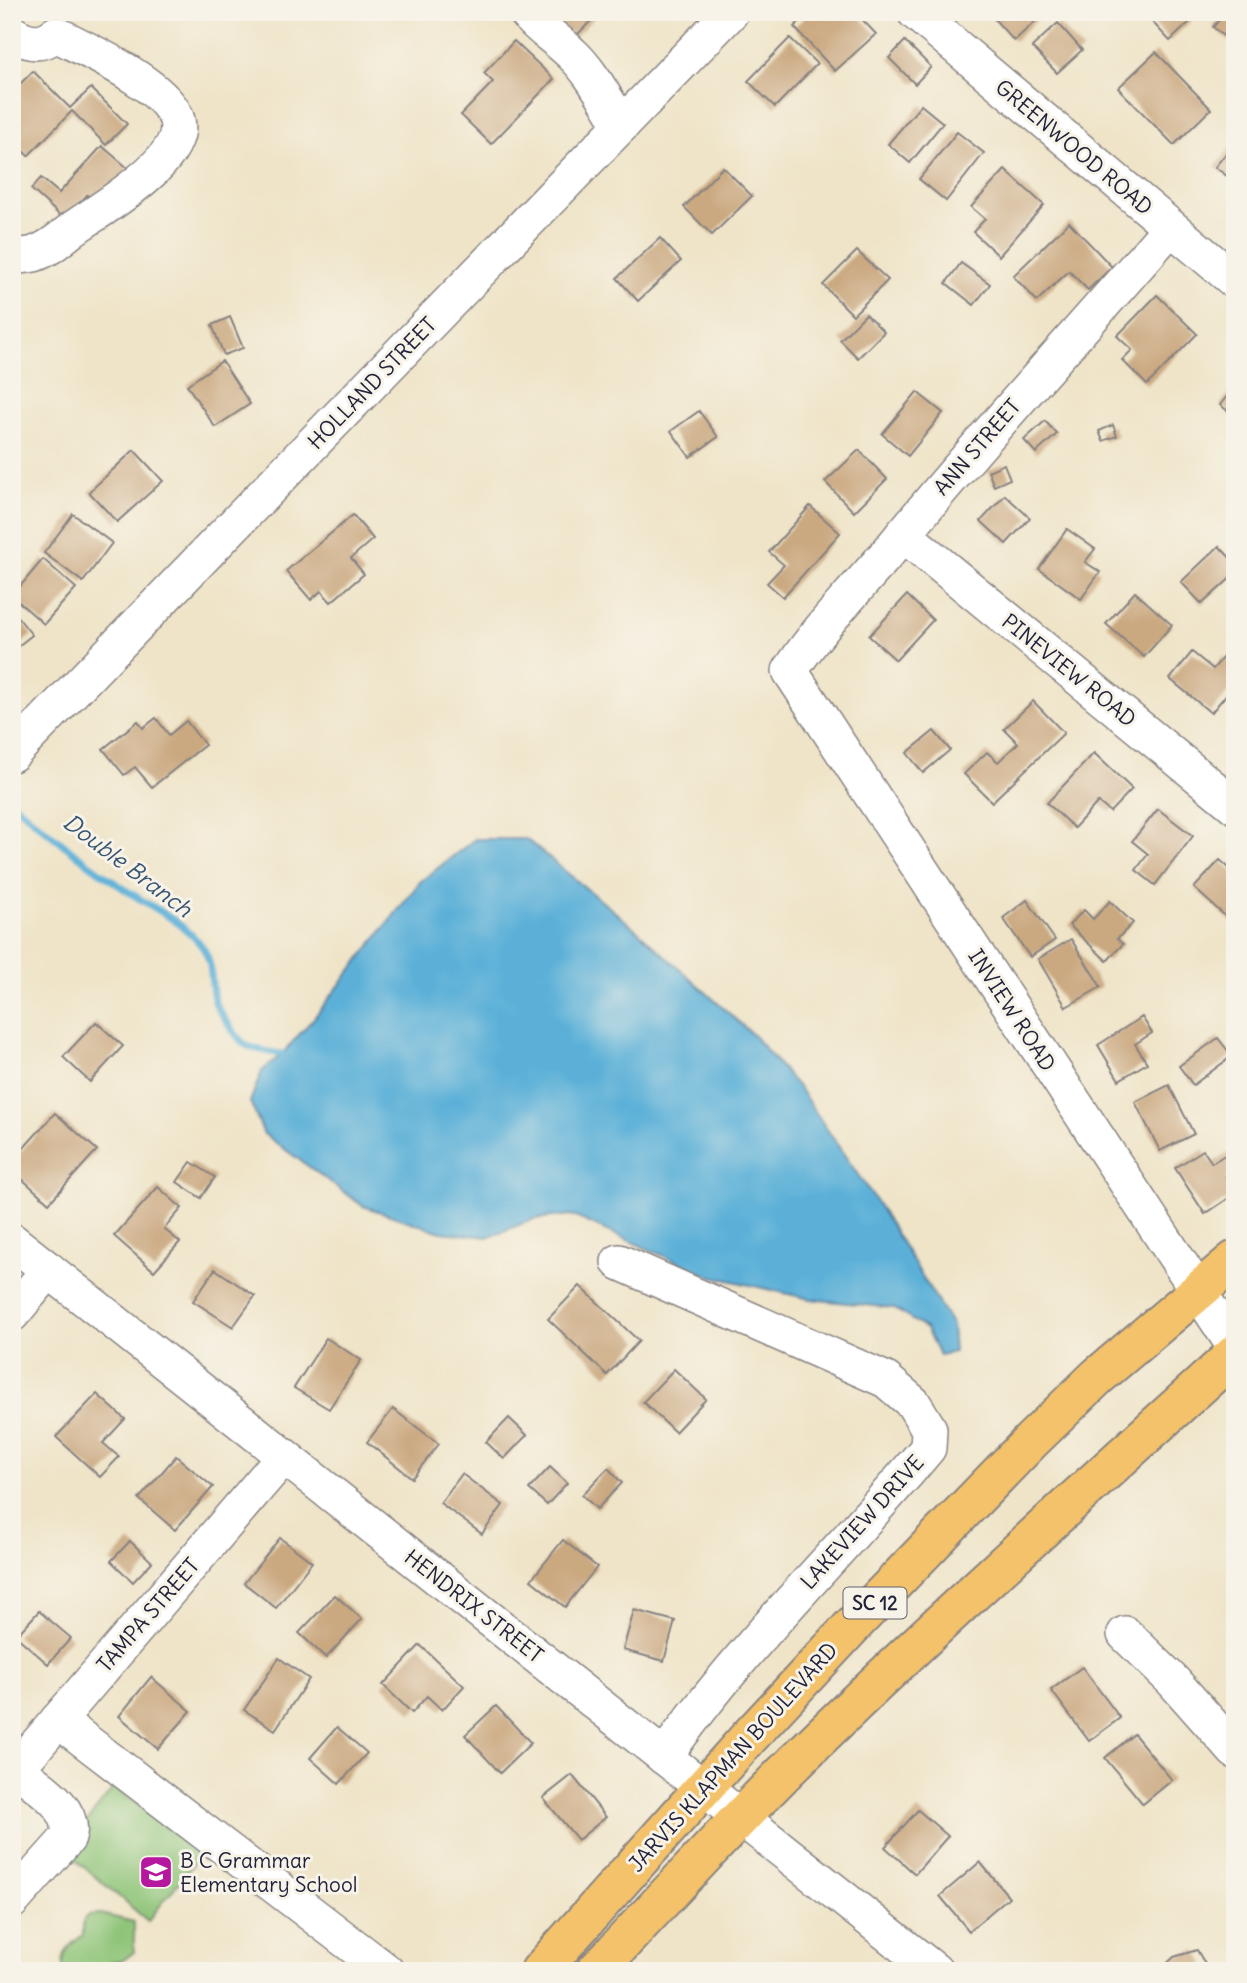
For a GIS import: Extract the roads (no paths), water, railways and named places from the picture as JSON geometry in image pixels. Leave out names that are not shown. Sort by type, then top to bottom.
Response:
[{"type":"highway","name":"JARVIS KLAPMAN BOULEVARD","points":[[540,1971],[848,1630],[1031,1441],[1097,1377],[1235,1260]]},
{"type":"highway","name":"JARVIS KLAPMAN BOULEVARD","points":[[596,1971],[741,1817],[858,1702],[1235,1354]]},
{"type":"street","points":[[526,12],[537,27],[572,53],[622,125]]},
{"type":"street","name":"GREENWOOD ROAD","points":[[915,12],[1235,281]]},
{"type":"street","name":"HOLLAND STREET","points":[[12,754],[622,125],[716,16]]},
{"type":"street","points":[[12,33],[22,40],[40,42],[57,23],[153,90],[174,113],[177,124],[175,140],[165,157],[123,197],[50,247],[33,255],[12,255]]},
{"type":"street","name":"ANN STREET","points":[[790,671],[808,643],[846,603],[997,422],[1170,228]]},
{"type":"street","name":"PINEVIEW ROAD","points":[[903,534],[1235,806]]},
{"type":"street","name":"INVIEW ROAD","points":[[790,671],[1235,1347]]},
{"type":"street","name":"HENDRIX STREET","points":[[12,1241],[935,1971]]},
{"type":"street","name":"LAKEVIEW DRIVE","points":[[619,1262],[886,1380],[913,1403],[929,1429],[928,1448],[699,1707],[664,1757]]},
{"type":"street","points":[[12,1314],[49,1270]]},
{"type":"street","name":"TAMPA STREET","points":[[14,1771],[284,1456]]},
{"type":"street","points":[[1125,1634],[1174,1682],[1235,1751]]},
{"type":"street","points":[[58,1720],[386,1971]]},
{"type":"street","points":[[12,1901],[68,1838],[72,1829],[69,1818],[58,1804],[14,1771]]},
{"type":"water","points":[[475,839],[526,839],[638,931],[753,1035],[799,1088],[877,1203],[952,1325],[954,1352],[939,1355],[926,1329],[893,1308],[810,1299],[707,1275],[571,1215],[534,1219],[488,1237],[441,1232],[363,1206],[264,1134],[250,1102],[262,1071],[282,1054],[313,1019],[420,882]]},
{"type":"waterway","name":"Double Branch","points":[[12,802],[80,858],[193,936],[208,959],[215,1002],[234,1031],[249,1046],[282,1054]]},
{"type":"place","name":"B C Grammar Elementary School","points":[[156,1872]]}]
